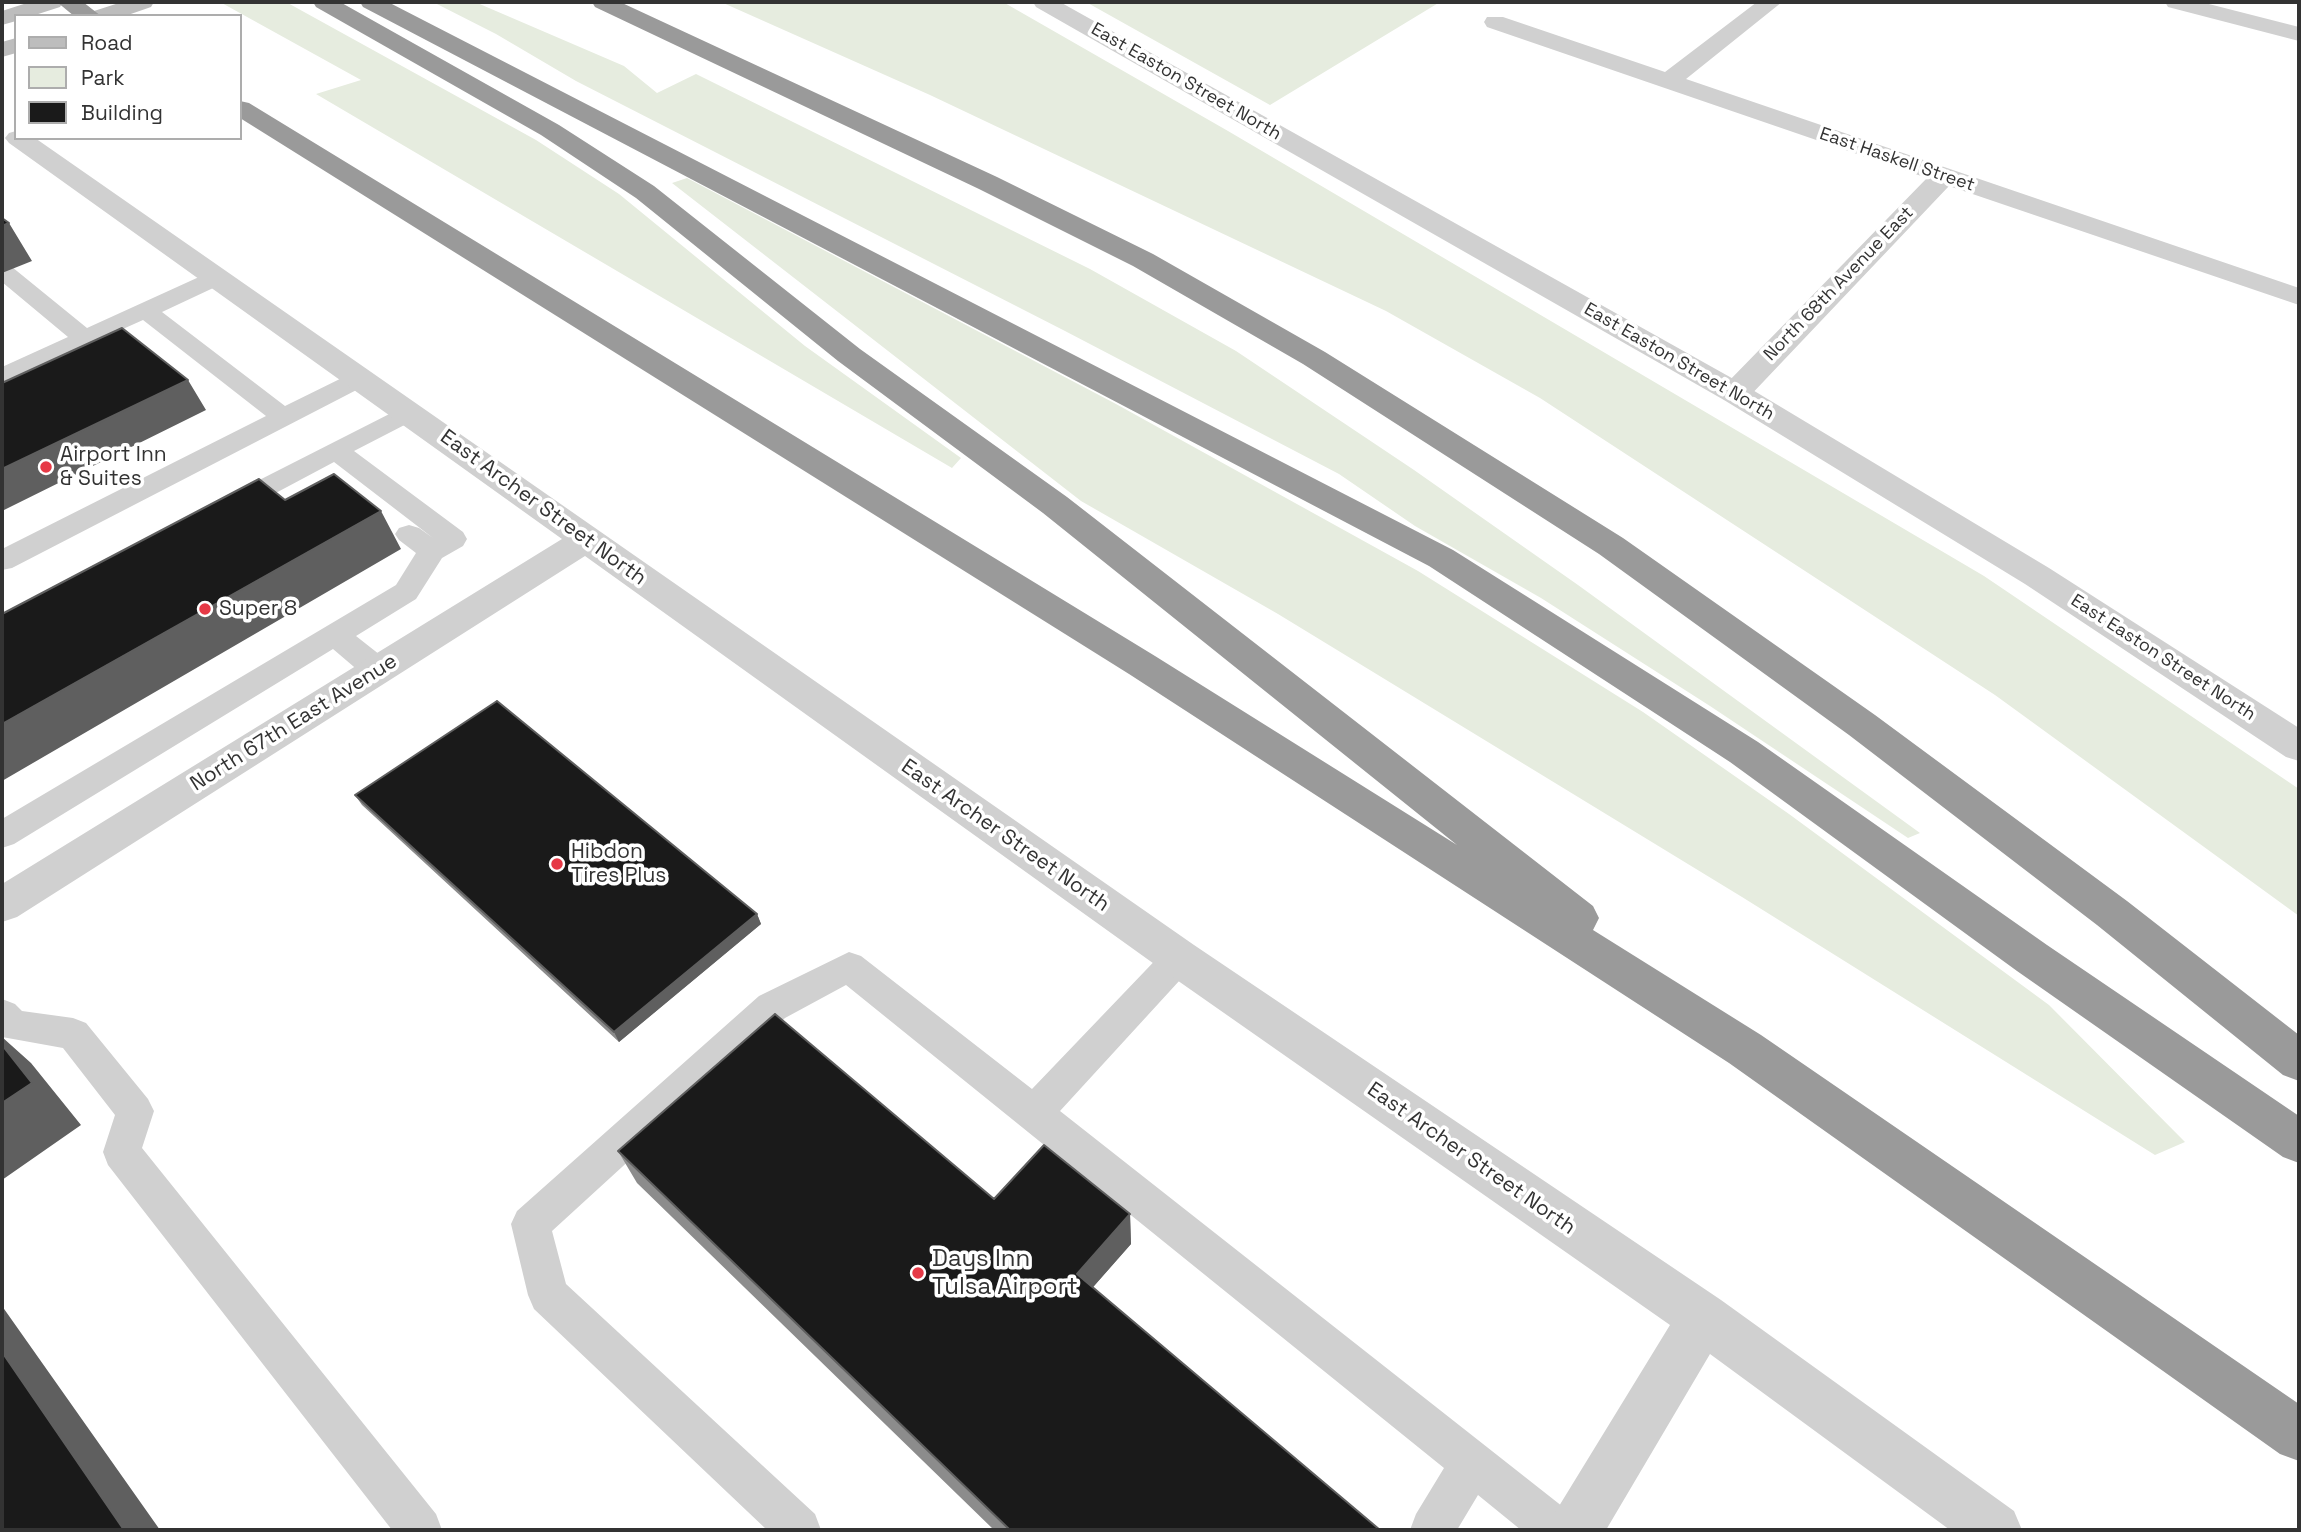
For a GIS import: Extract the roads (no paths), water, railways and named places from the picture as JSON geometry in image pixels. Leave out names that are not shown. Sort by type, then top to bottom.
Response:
[{"type":"highway","points":[[68,2],[87,14]]},
{"type":"highway","points":[[324,2],[550,130],[645,192],[849,355],[1055,505],[1745,1049]]},
{"type":"highway","points":[[371,2],[1441,558],[1744,752],[2032,958],[2299,1142]]},
{"type":"highway","points":[[603,2],[1000,188],[1143,260],[1314,358],[1611,546],[1688,600],[1862,725],[2069,880],[2299,1062]]},
{"type":"highway","points":[[242,109],[1142,666],[1745,1049],[2299,1435]]},
{"type":"main road","points":[[14,14],[52,2]]},
{"type":"main road","points":[[108,14],[143,2]]},
{"type":"street","name":"East Easton Street North","points":[[1044,2],[1735,393],[2037,576],[2299,747]]},
{"type":"street","points":[[1668,82],[1771,2]]},
{"type":"street","points":[[2176,2],[2299,34]]},
{"type":"street","name":"East Haskell Street","points":[[1495,22],[2299,297]]},
{"type":"street","name":"East Archer Street North","points":[[21,140],[1179,958],[1703,1318],[1995,1530]]},
{"type":"street","name":"North 68th Avenue East","points":[[1735,393],[1944,176]]},
{"type":"street","name":"North 67th East Avenue","points":[[2,905],[585,540]]},
{"type":"street","points":[[1575,1530],[1703,1318]]},
{"type":"lane","points":[[4,272],[85,338]]},
{"type":"lane","points":[[2,376],[218,277]]},
{"type":"lane","points":[[146,311],[283,417]]},
{"type":"lane","points":[[2,561],[361,378]]},
{"type":"lane","points":[[207,518],[409,412]]},
{"type":"lane","points":[[325,455],[375,507]]},
{"type":"lane","points":[[2,835],[406,592],[421,543],[453,539],[325,455]]},
{"type":"lane","points":[[335,635],[378,670]]},
{"type":"lane","points":[[1034,1113],[1179,958]]},
{"type":"lane","points":[[799,1530],[548,1296],[531,1224],[772,1007],[849,968],[1556,1530]]},
{"type":"lane","points":[[2,1015],[13,1025],[73,1034],[97,1063],[135,1111],[122,1152],[421,1530]]},
{"type":"lane","points":[[1432,1530],[1472,1463]]},
{"type":"place","name":"Airport Inn & Suites","points":[[46,467]]},
{"type":"place","name":"Super 8","points":[[205,609]]},
{"type":"place","name":"Hibdon Tires Plus","points":[[557,864]]},
{"type":"place","name":"Days Inn Tulsa Airport","points":[[918,1273]]}]
